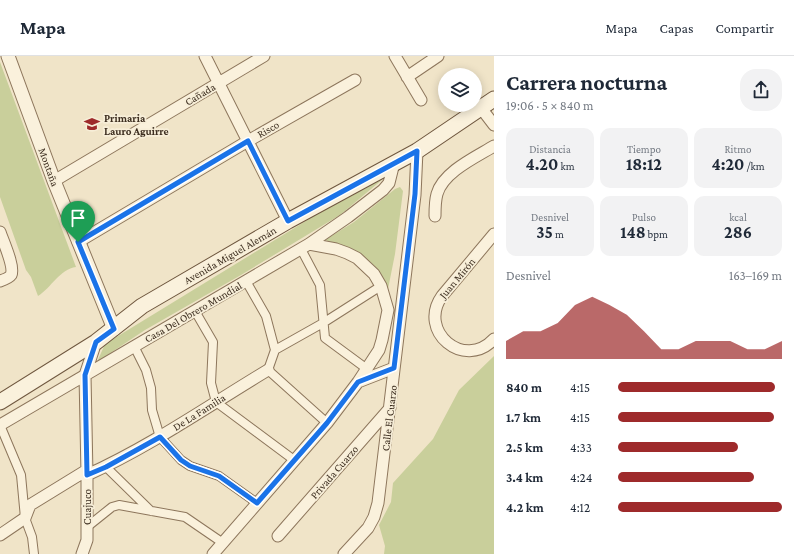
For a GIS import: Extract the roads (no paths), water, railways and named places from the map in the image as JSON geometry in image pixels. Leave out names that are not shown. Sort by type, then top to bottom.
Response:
[{"type":"main road","name":"Avenida Miguel Alemán","points":[[482,107],[494,99]]},
{"type":"main road","name":"Avenida Miguel Alemán","points":[[114,329],[142,306],[288,221],[417,151],[475,112]]},
{"type":"main road","points":[[0,402],[96,342],[114,329]]},
{"type":"street","name":"Montaña","points":[[9,56],[54,181],[114,329]]},
{"type":"street","points":[[205,56],[288,221]]},
{"type":"street","name":"Cañada","points":[[54,181],[264,56]]},
{"type":"street","points":[[395,56],[421,100]]},
{"type":"street","points":[[407,77],[438,56]]},
{"type":"street","name":"Risco","points":[[78,242],[248,141],[355,80]]},
{"type":"street","points":[[482,109],[494,125]]},
{"type":"street","points":[[435,216],[435,200],[442,183],[452,172],[494,146]]},
{"type":"street","name":"Calle El Cuarzo","points":[[363,534],[374,518],[378,503],[406,278],[415,194],[417,151]]},
{"type":"street","points":[[305,246],[348,217],[383,190],[389,183],[394,163]]},
{"type":"street","points":[[0,232],[10,263],[11,274],[4,279]]},
{"type":"street","name":"Juan Mirón","points":[[494,234],[437,302],[434,310],[435,320],[441,336],[447,343],[458,350],[466,352],[481,349],[489,345],[494,340]]},
{"type":"street","points":[[305,246],[336,249],[357,258],[374,274],[381,286],[388,310]]},
{"type":"street","points":[[305,246],[320,285],[325,338],[366,369]]},
{"type":"street","name":"Casa Del Obrero Mundial","points":[[85,375],[305,246]]},
{"type":"street","points":[[213,554],[327,423],[358,382],[379,350],[388,310],[406,278]]},
{"type":"street","points":[[246,281],[266,316],[275,350],[268,370],[327,423]]},
{"type":"street","points":[[275,350],[381,286]]},
{"type":"street","points":[[196,311],[213,342],[211,383],[216,402],[294,460]]},
{"type":"street","name":"Cuajuco","points":[[86,554],[87,473],[85,375],[96,342]]},
{"type":"street","points":[[134,346],[146,370],[151,388],[152,410],[160,437],[181,460],[190,466],[219,476],[257,503]]},
{"type":"street","points":[[358,382],[394,368]]},
{"type":"street","name":"De La Familia","points":[[25,518],[30,505],[87,473],[106,467],[160,437],[268,370]]},
{"type":"street","points":[[34,554],[32,537],[25,518],[22,475],[0,425],[85,375]]},
{"type":"street","name":"Privada Cuarzo","points":[[278,536],[390,408]]},
{"type":"street","points":[[106,467],[152,512]]},
{"type":"street","points":[[87,528],[112,507],[119,505],[185,517],[223,543]]},
{"type":"street","points":[[0,535],[25,518]]},
{"type":"street","points":[[344,554],[363,534]]},
{"type":"street","points":[[356,554],[363,534]]},
{"type":"place","name":"Primaria Lauro Aguirre","points":[[92,124]]}]
